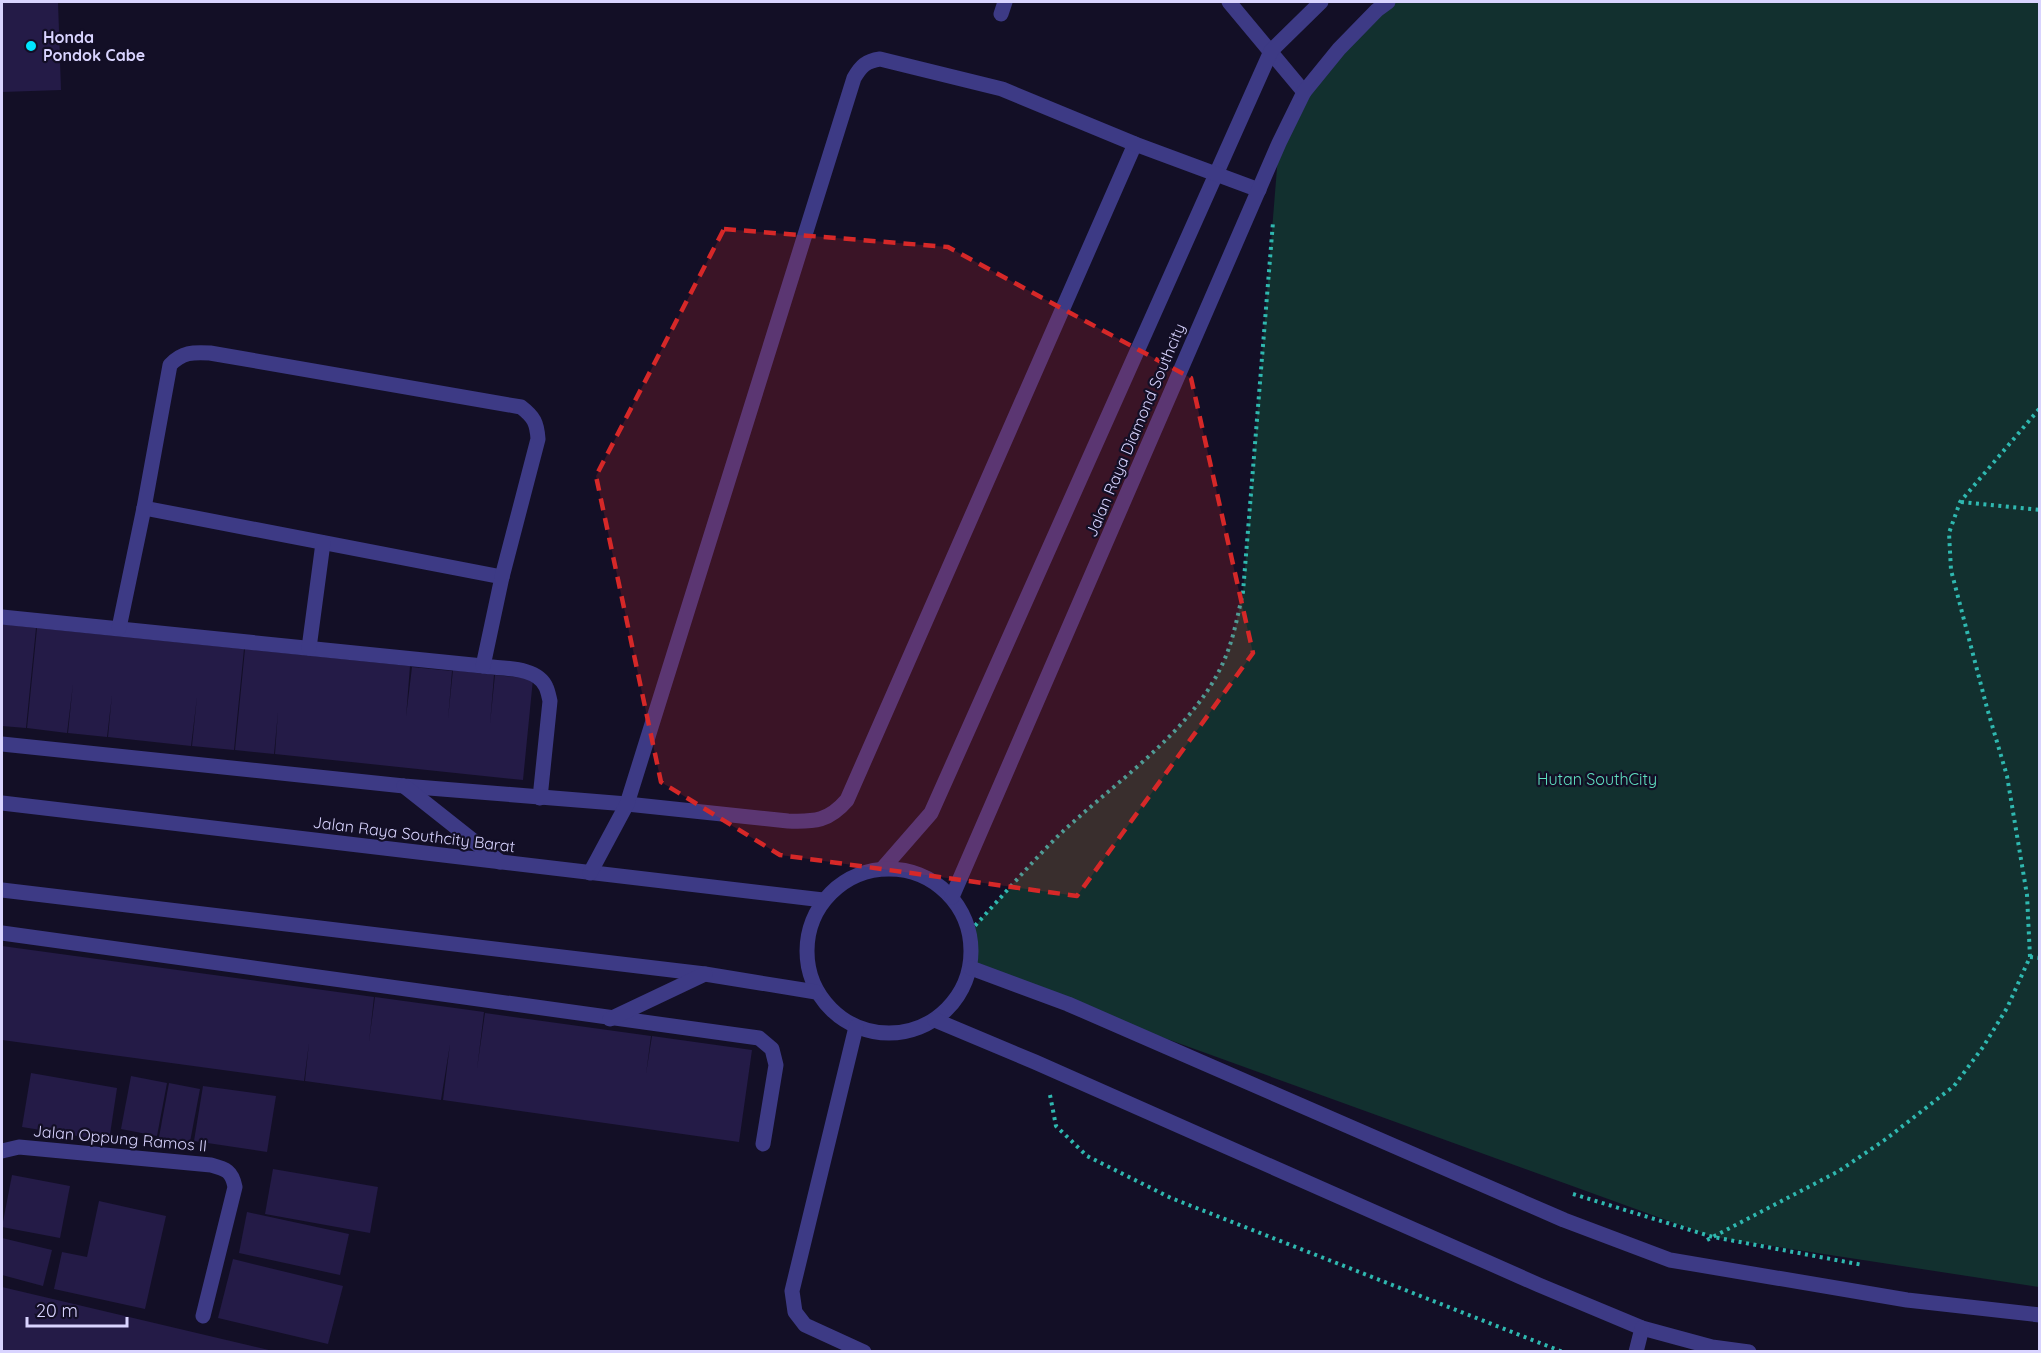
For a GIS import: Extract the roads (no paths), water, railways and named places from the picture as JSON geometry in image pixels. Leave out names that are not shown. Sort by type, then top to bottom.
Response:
[{"type":"street","points":[[1229,2],[1304,92]]},
{"type":"street","name":"Jalan Raya Diamond Southcity","points":[[883,868],[931,813],[1271,51],[1321,2]]},
{"type":"street","name":"Jalan Raya Diamond Southcity","points":[[952,897],[1259,190],[1304,92],[1339,49],[1377,10],[1388,2]]},
{"type":"street","points":[[590,873],[627,804],[854,78],[861,66],[869,60],[880,59],[1002,89],[1135,144],[1259,190]]},
{"type":"street","points":[[2,744],[404,786],[810,822],[826,818],[838,811],[847,800],[1135,144]]},
{"type":"street","points":[[119,628],[170,365],[179,356],[192,352],[222,355],[521,407],[532,415],[537,424],[538,439],[502,577],[483,666]]},
{"type":"street","points":[[144,508],[502,577]]},
{"type":"street","points":[[309,648],[322,543]]},
{"type":"street","points":[[2,617],[483,666],[523,671],[538,676],[546,687],[550,701],[540,798]]},
{"type":"street","points":[[404,786],[500,862]]},
{"type":"street","name":"Jalan Raya Southcity Barat","points":[[2,803],[823,900]]},
{"type":"street","points":[[883,868],[908,870],[932,880],[952,897],[970,931],[970,968],[958,998],[934,1020],[910,1032],[882,1034],[856,1027],[833,1013],[816,992],[806,961],[808,928],[823,900],[849,878],[883,868]]},
{"type":"street","points":[[2,890],[705,974],[816,992]]},
{"type":"street","points":[[2,933],[759,1038],[772,1049],[776,1065],[763,1144]]},
{"type":"street","points":[[970,968],[1068,1004],[1564,1220],[1670,1260],[1907,1300],[2040,1315]]},
{"type":"street","points":[[609,1019],[705,974]]},
{"type":"street","points":[[934,1020],[1642,1328],[1712,1347],[1749,1352]]},
{"type":"street","points":[[856,1027],[792,1291],[795,1312],[806,1326],[864,1352]]},
{"type":"street","name":"Jalan Oppung Ramos II","points":[[2,1151],[19,1147],[211,1165],[225,1169],[233,1176],[235,1187],[203,1316]]},
{"type":"street","points":[[1636,1352],[1642,1328]]},
{"type":"place","name":"Honda Pondok Cabe","points":[[31,46]]},
{"type":"park label","name":"Hutan SouthCity","points":[[1597,779]]}]
